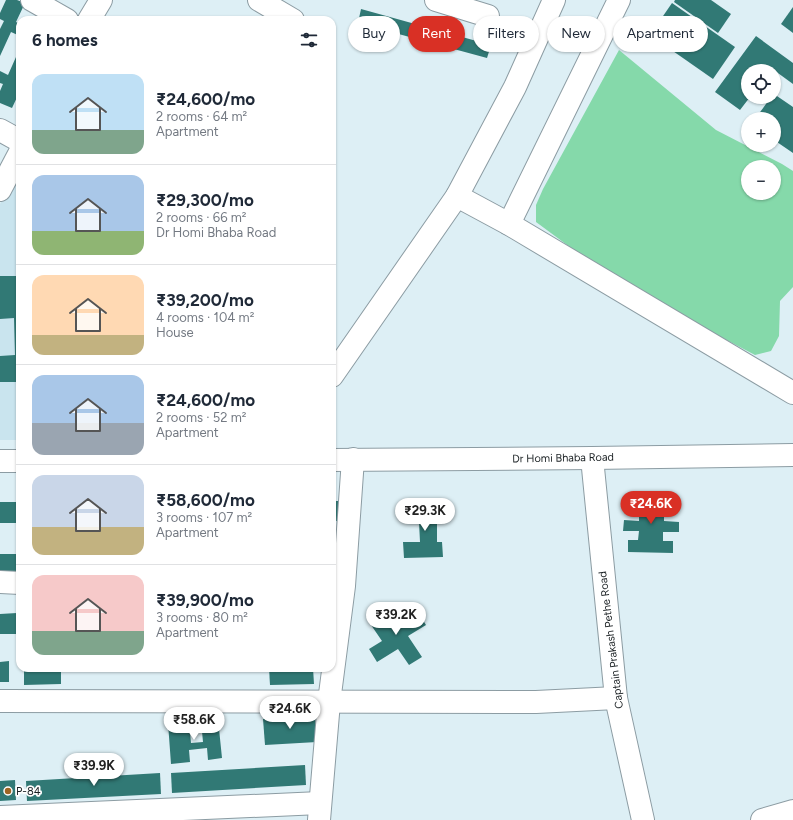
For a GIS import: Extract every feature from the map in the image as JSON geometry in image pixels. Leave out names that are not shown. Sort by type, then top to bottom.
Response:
[{"type":"street","points":[[32,0],[60,16]]},
{"type":"street","points":[[91,16],[101,0]]},
{"type":"street","points":[[259,0],[286,16]]},
{"type":"street","points":[[436,0],[488,16]]},
{"type":"street","points":[[336,370],[457,196],[515,86],[554,0]]},
{"type":"street","points":[[509,224],[620,0]]},
{"type":"street","points":[[0,130],[16,139]]},
{"type":"street","points":[[0,190],[16,160]]},
{"type":"street","points":[[457,196],[509,224],[793,393]]},
{"type":"street","name":"Dr Homi Bhaba Road","points":[[342,460],[793,455]]},
{"type":"street","name":"Captain Prakash Pethe Road","points":[[592,458],[616,698],[643,820]]},
{"type":"street","points":[[336,612],[342,460]]},
{"type":"street","points":[[0,461],[16,461]]},
{"type":"street","points":[[0,582],[16,583]]},
{"type":"street","points":[[0,817],[320,811],[331,672]]},
{"type":"street","points":[[0,701],[536,702],[616,698]]},
{"type":"street","points":[[762,820],[793,811]]},
{"type":"shaded area","points":[[16,174],[16,440],[0,440],[0,204]]},
{"type":"green space","points":[[618,52],[621,52],[716,130],[741,143],[741,152],[759,152],[774,160],[741,160],[741,200],[781,200],[781,163],[793,171],[793,287],[780,301],[779,336],[771,351],[755,355],[620,284],[536,222],[536,205],[543,189]]},
{"type":"building","points":[[6,0],[17,0],[25,3],[19,16],[16,16],[16,34],[11,32],[0,56],[0,29],[4,21],[0,19],[0,13]]},
{"type":"building","points":[[675,0],[711,0],[731,14],[718,33],[708,26],[708,16],[694,16],[674,2]]},
{"type":"building","points":[[672,3],[691,16],[663,16]]},
{"type":"building","points":[[793,7],[793,33],[781,24]]},
{"type":"building","points":[[361,9],[386,16],[360,16]]},
{"type":"building","points":[[400,20],[408,22],[408,37],[400,34]]},
{"type":"building","points":[[708,28],[735,47],[713,79],[674,52],[708,52]]},
{"type":"building","points":[[756,36],[793,63],[793,84],[781,75],[781,64],[741,64],[741,104],[745,104],[740,110],[715,92]]},
{"type":"building","points":[[465,38],[473,40],[473,52],[489,52],[487,58],[465,52]]},
{"type":"building","points":[[16,57],[16,100],[12,108],[0,103],[0,91],[3,84],[0,83],[0,71],[8,75]]},
{"type":"building","points":[[781,99],[793,107],[793,153],[781,145],[781,112],[760,112],[766,104],[781,104]]},
{"type":"building","points":[[0,276],[16,276],[16,382],[0,382],[0,356],[15,355],[14,318],[0,319]]},
{"type":"building","points":[[629,496],[673,497],[673,508],[664,508],[664,521],[679,522],[679,532],[663,532],[663,541],[673,541],[673,553],[628,552],[628,540],[638,540],[639,531],[623,531],[624,520],[639,521],[639,507],[629,507]]},
{"type":"building","points":[[336,501],[341,501],[341,521],[336,521]]},
{"type":"building","points":[[0,502],[16,502],[16,523],[0,523]]},
{"type":"building","points":[[442,505],[443,524],[437,524],[437,542],[442,542],[443,557],[404,558],[403,542],[420,542],[419,522],[407,522],[407,506]]},
{"type":"building","points":[[0,554],[16,554],[16,574],[0,574]]},
{"type":"building","points":[[388,610],[397,623],[417,611],[426,625],[408,636],[422,657],[409,665],[398,649],[377,662],[369,649],[382,641],[369,622]]},
{"type":"building","points":[[16,613],[16,634],[0,634],[0,614]]},
{"type":"building","points":[[9,661],[9,682],[0,682],[0,662]]},
{"type":"building","points":[[24,672],[61,672],[61,684],[24,685]]},
{"type":"building","points":[[269,672],[313,672],[314,684],[270,685]]},
{"type":"building","points":[[315,716],[317,742],[265,745],[263,719]]},
{"type":"building","points":[[218,719],[222,758],[208,760],[207,748],[189,750],[190,762],[171,764],[168,723],[189,721],[191,743],[203,742],[201,721]]},
{"type":"building","points":[[305,765],[306,785],[172,793],[171,773]]},
{"type":"building","points":[[160,773],[161,794],[27,801],[26,781]]},
{"type":"building","name":"P-84","points":[[15,780],[16,800],[0,801],[0,781]]},
{"type":"place","name":"P-84","points":[[8,791]]}]
